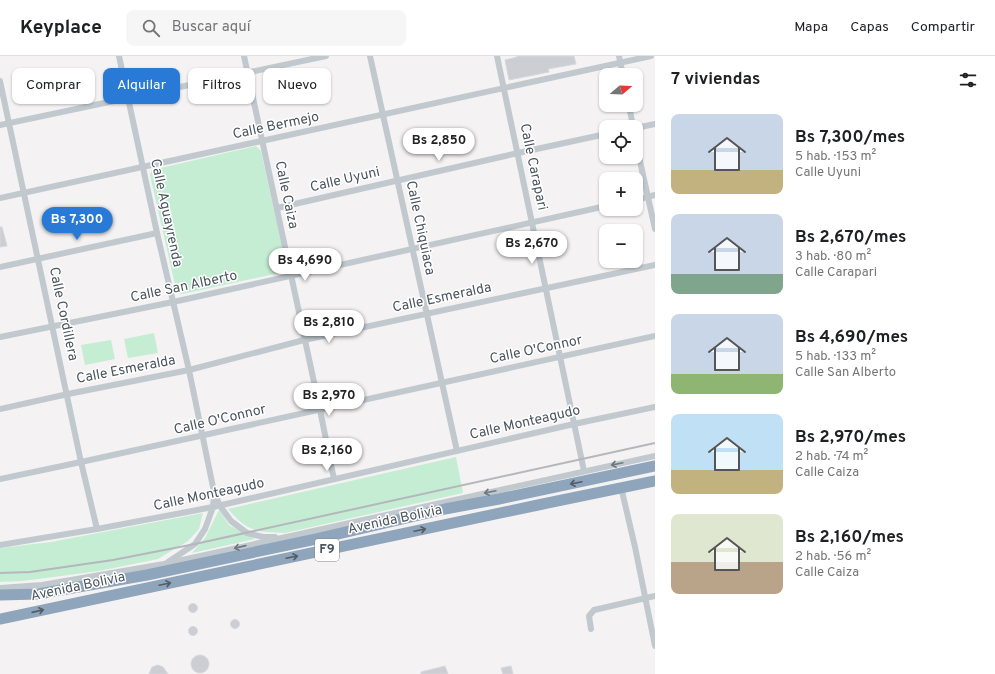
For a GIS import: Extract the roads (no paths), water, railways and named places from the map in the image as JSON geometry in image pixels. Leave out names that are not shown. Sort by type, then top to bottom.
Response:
[{"type":"highway","name":"Avenida Bolivia","points":[[0,595],[38,594],[147,575],[316,539],[445,509],[506,498],[655,466]]},
{"type":"highway","name":"Avenida Bolivia","points":[[0,619],[655,480]]},
{"type":"street","name":"Calle Aguayrenda","points":[[119,56],[122,68]]},
{"type":"street","name":"Calle Caiza","points":[[244,56],[247,68]]},
{"type":"street","points":[[255,71],[326,56]]},
{"type":"street","name":"Calle Chiquiaca","points":[[370,56],[457,451]]},
{"type":"street","name":"Calle Carapari","points":[[497,56],[584,471]]},
{"type":"street","name":"Calle Bermejo","points":[[0,198],[504,88],[620,59],[651,56]]},
{"type":"street","name":"Calle Cordillera","points":[[0,81],[97,529]]},
{"type":"street","points":[[0,125],[103,102]]},
{"type":"street","name":"Calle Aguayrenda","points":[[130,104],[203,436],[216,507],[247,533],[263,537],[287,537]]},
{"type":"street","name":"Calle Caiza","points":[[254,104],[334,480]]},
{"type":"street","points":[[643,127],[655,124]]},
{"type":"street","name":"Calle Uyuni","points":[[277,208],[599,136]]},
{"type":"street","points":[[641,164],[655,229]]},
{"type":"street","points":[[643,198],[655,195]]},
{"type":"street","name":"Calle San Alberto","points":[[0,337],[173,302],[599,208]]},
{"type":"street","points":[[0,267],[157,233]]},
{"type":"street","name":"Calle Esmeralda","points":[[0,409],[188,370],[304,340],[655,265]]},
{"type":"street","name":"Calle O'Connor","points":[[0,479],[203,436],[655,336]]},
{"type":"street","name":"Calle Monteagudo","points":[[0,544],[97,529],[216,507],[574,424],[655,407]]},
{"type":"street","points":[[0,588],[42,585],[164,564],[655,456]]},
{"type":"street","points":[[621,487],[655,646]]},
{"type":"street","points":[[147,575],[195,544],[205,529],[216,507]]},
{"type":"street","points":[[591,629],[589,616],[594,610],[655,596]]},
{"type":"railway","points":[[0,573],[30,572],[113,560],[195,544],[655,443]]}]
